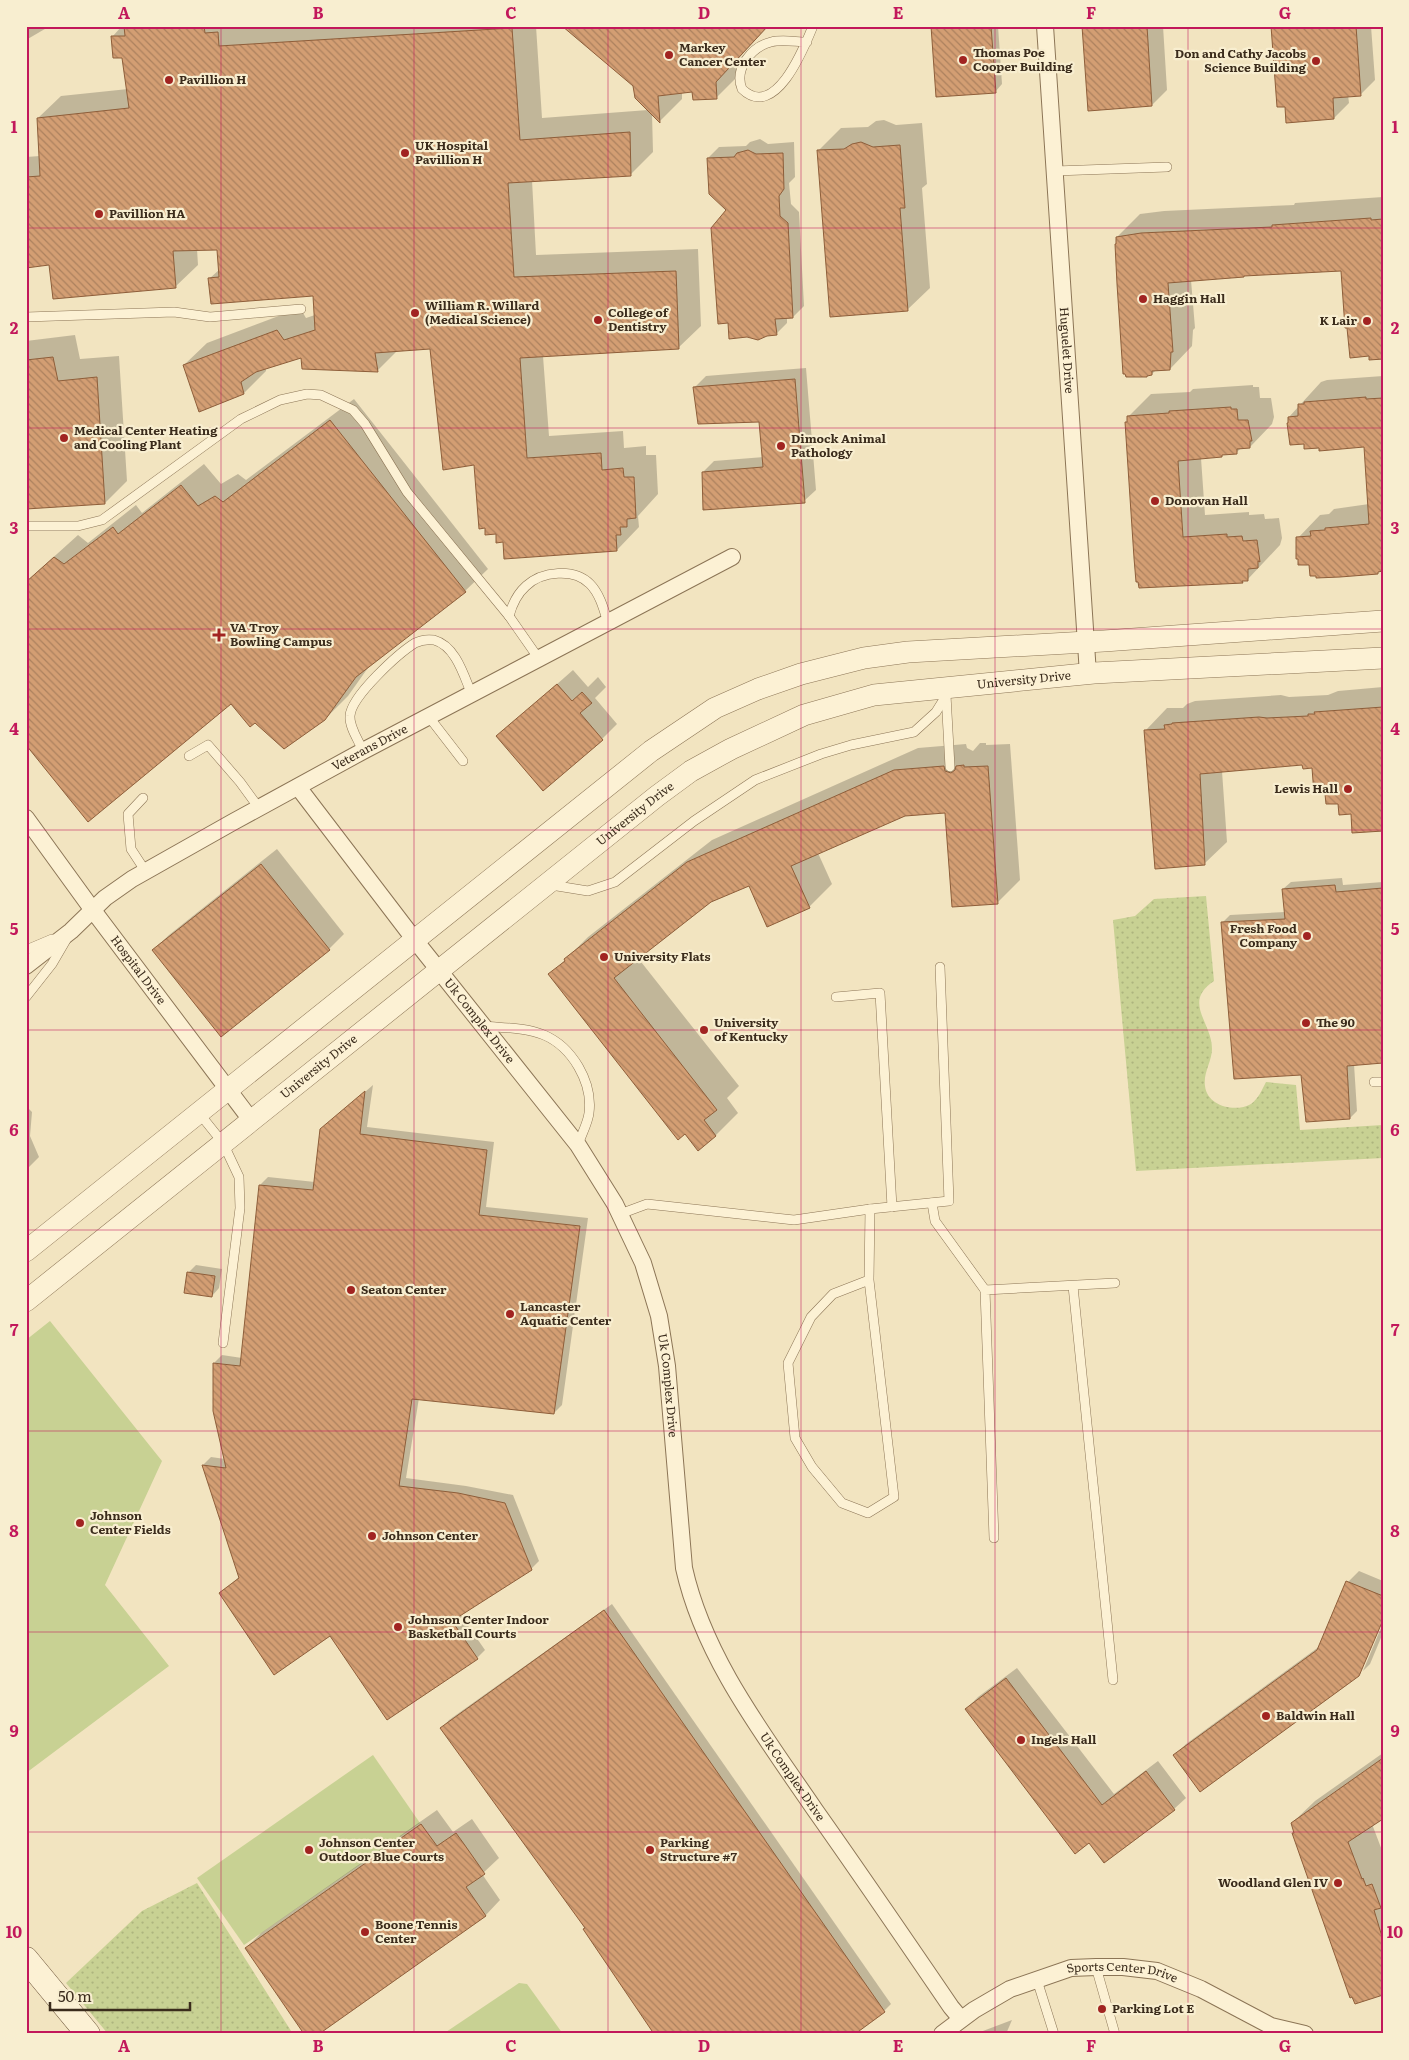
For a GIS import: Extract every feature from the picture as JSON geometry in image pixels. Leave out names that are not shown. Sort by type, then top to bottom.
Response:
[{"type":"main road","points":[[26,1959],[88,2034]]},
{"type":"street","name":"Huguelet Drive","points":[[1045,26],[1088,674]]},
{"type":"street","name":"Veterans Drive","points":[[26,966],[71,931],[92,909],[128,881],[363,751],[732,557]]},
{"type":"street","points":[[26,1251],[651,751],[715,708],[758,689],[801,674],[864,658],[908,652],[1086,642],[1383,621]]},
{"type":"street","name":"University Drive","points":[[26,1301],[657,796],[691,771],[731,749],[804,715],[874,695],[946,692],[1088,674],[1383,658]]},
{"type":"street","name":"Uk Complex Drive","points":[[298,787],[414,940],[578,1145],[620,1214],[643,1263],[659,1316],[669,1386],[678,1516],[684,1568],[690,1597],[717,1657],[761,1731],[951,2007],[962,2019]]},
{"type":"street","name":"Hospital Drive","points":[[26,818],[251,1120]]},
{"type":"street","name":"Sports Center Drive","points":[[942,2034],[1010,1989],[1071,1968],[1096,1967],[1158,1971],[1201,1989],[1271,2026],[1305,2034]]},
{"type":"lane","points":[[807,42],[774,41],[754,51],[741,69],[739,76],[742,89],[753,96],[759,97],[767,96],[774,91],[786,79],[807,42],[813,26]]},
{"type":"lane","points":[[1055,170],[1166,168]]},
{"type":"lane","points":[[26,317],[174,312],[210,317],[300,309]]},
{"type":"lane","points":[[26,526],[78,526],[102,520],[241,419],[262,408],[295,396],[322,395],[353,410],[366,424],[407,492],[509,616],[539,659]]},
{"type":"lane","points":[[509,616],[512,604],[528,584],[544,576],[565,574],[574,575],[589,583],[594,589],[608,622]]},
{"type":"lane","points":[[363,751],[351,724],[352,708],[365,689],[406,649],[416,642],[434,640],[446,648],[457,661],[472,695]]},
{"type":"lane","points":[[946,692],[950,766]]},
{"type":"lane","points":[[545,885],[588,891],[615,882],[694,821],[755,780],[851,745],[914,732],[936,712],[946,692]]},
{"type":"lane","points":[[429,717],[463,761]]},
{"type":"lane","points":[[189,756],[208,745],[240,782],[259,808]]},
{"type":"lane","points":[[143,798],[128,814],[131,849],[146,872]]},
{"type":"lane","points":[[26,950],[71,931]]},
{"type":"lane","points":[[27,997],[52,964],[71,931]]},
{"type":"lane","points":[[620,1214],[647,1204],[794,1220],[870,1209],[949,1201],[940,967]]},
{"type":"lane","points":[[836,997],[880,993],[892,1208]]},
{"type":"lane","points":[[483,1026],[522,1030],[544,1035],[568,1051],[583,1074],[588,1097],[589,1114],[578,1145]]},
{"type":"lane","points":[[199,1112],[223,1143],[239,1177],[240,1208],[223,1343]]},
{"type":"lane","points":[[932,1203],[935,1221],[985,1290],[994,1538]]},
{"type":"lane","points":[[869,1280],[833,1294],[811,1317],[788,1364],[795,1438],[812,1467],[842,1503],[868,1513],[894,1497],[869,1280],[870,1209]]},
{"type":"lane","points":[[985,1290],[1116,1283]]},
{"type":"lane","points":[[1072,1286],[1113,1680]]},
{"type":"lane","points":[[1096,1967],[1115,2034]]},
{"type":"lane","points":[[1037,1980],[1054,2034]]},
{"type":"green space","points":[[1206,896],[1214,981],[1205,989],[1200,997],[1199,1005],[1211,1039],[1211,1058],[1205,1076],[1205,1086],[1211,1099],[1230,1108],[1245,1107],[1251,1104],[1260,1094],[1266,1082],[1296,1085],[1300,1130],[1383,1125],[1383,1158],[1136,1171],[1113,920],[1135,916],[1154,899]]},
{"type":"green space","name":"Johnson Center Fields","points":[[50,1321],[162,1461],[105,1585],[169,1666],[26,1773],[26,1340]]},
{"type":"green space","name":"Johnson Center Outdoor Blue Courts","points":[[373,1755],[420,1823],[244,1945],[197,1878]]},
{"type":"green space","points":[[197,1883],[293,2034],[108,2034],[66,1983],[142,1911]]},
{"type":"green space","points":[[519,1983],[527,1984],[563,2034],[443,2034]]},
{"type":"building","points":[[124,26],[204,26],[205,33],[218,32],[219,46],[512,28],[520,140],[630,132],[631,176],[508,183],[514,277],[676,271],[679,349],[520,358],[527,458],[601,453],[602,470],[623,468],[624,477],[634,477],[636,518],[627,519],[627,527],[620,527],[621,535],[616,535],[617,551],[504,559],[503,542],[496,543],[496,534],[485,535],[485,528],[479,529],[474,465],[443,470],[430,349],[375,353],[378,372],[302,369],[301,358],[256,372],[241,382],[244,394],[199,412],[183,365],[277,330],[284,340],[315,330],[313,296],[211,304],[208,278],[219,277],[217,250],[173,251],[176,288],[53,299],[49,265],[26,268],[26,177],[40,176],[37,118],[129,108],[122,58],[113,58],[111,36],[125,36]]},
{"type":"building","name":"Markey Cancer Center","points":[[562,26],[768,26],[716,82],[717,99],[693,100],[692,92],[658,96],[660,123],[635,98],[633,86]]},
{"type":"building","name":"Thomas Poe Cooper Building","points":[[931,26],[991,26],[996,93],[936,97]]},
{"type":"building","name":"Don and Cathy Jacobs Science Building","points":[[1082,26],[1147,26],[1152,106],[1088,111]]},
{"type":"building","name":"Don and Cathy Jacobs Science Building","points":[[1271,26],[1356,26],[1361,96],[1333,98],[1334,119],[1286,123],[1285,107],[1277,107]]},
{"type":"building","points":[[861,142],[873,147],[900,145],[905,208],[900,208],[908,311],[830,317],[817,150],[844,149],[852,144]]},
{"type":"building","points":[[748,150],[756,154],[783,153],[784,189],[779,196],[780,216],[788,223],[793,318],[775,319],[777,335],[767,336],[758,340],[747,337],[729,339],[728,323],[718,324],[711,228],[726,210],[709,194],[707,158],[734,157],[737,153]]},
{"type":"building","name":"Haggin Hall","points":[[1371,218],[1371,220],[1383,219],[1383,359],[1369,360],[1369,356],[1350,358],[1347,328],[1345,328],[1341,271],[1244,276],[1168,283],[1173,352],[1171,352],[1170,370],[1152,371],[1152,375],[1147,377],[1126,377],[1123,374],[1116,237],[1141,233],[1272,227],[1272,225]]},
{"type":"building","points":[[53,357],[58,381],[97,377],[105,504],[26,509],[26,360]]},
{"type":"building","name":"Dimock Animal Pathology","points":[[795,379],[805,503],[703,510],[702,472],[763,467],[759,422],[698,424],[693,387]]},
{"type":"building","points":[[1366,397],[1366,399],[1383,398],[1383,571],[1378,572],[1378,574],[1316,578],[1316,576],[1310,576],[1309,565],[1298,565],[1298,559],[1296,559],[1296,537],[1311,536],[1310,531],[1325,530],[1325,528],[1369,524],[1364,447],[1319,451],[1319,448],[1304,449],[1304,444],[1290,445],[1288,417],[1298,416],[1298,404],[1304,404],[1304,402]]},
{"type":"building","name":"Donovan Hall","points":[[1231,407],[1231,409],[1237,409],[1238,420],[1248,420],[1252,441],[1250,441],[1250,448],[1237,449],[1237,454],[1222,455],[1222,457],[1178,461],[1183,537],[1227,534],[1227,537],[1242,536],[1243,541],[1257,540],[1260,562],[1258,561],[1258,568],[1248,569],[1248,581],[1242,581],[1243,583],[1139,588],[1138,582],[1136,582],[1134,558],[1125,422],[1127,422],[1127,416]]},
{"type":"building","name":"VA Troy Bowling Campus","points":[[330,420],[466,592],[356,677],[325,720],[284,749],[255,723],[250,727],[231,704],[88,822],[26,745],[26,582],[54,557],[64,564],[113,527],[118,534],[181,485],[198,506],[215,496],[223,502]]},
{"type":"building","points":[[557,684],[572,701],[582,692],[592,703],[580,713],[603,740],[543,791],[496,736]]},
{"type":"building","name":"Lewis Hall","points":[[1383,707],[1383,831],[1352,833],[1351,814],[1339,815],[1338,804],[1326,804],[1325,794],[1314,794],[1312,768],[1303,769],[1302,765],[1200,774],[1205,865],[1155,869],[1144,730],[1165,729],[1164,725],[1172,723],[1259,717],[1308,716],[1308,714],[1315,714],[1314,712]]},
{"type":"building","name":"University Flats","points":[[964,765],[964,767],[988,766],[998,904],[952,907],[945,813],[905,816],[791,866],[810,908],[767,927],[749,886],[711,902],[614,978],[717,1110],[704,1120],[716,1136],[698,1151],[685,1134],[678,1140],[548,974],[565,961],[564,959],[687,862],[894,770],[944,766],[945,771],[951,773],[955,770],[956,766]]},
{"type":"building","points":[[261,864],[330,950],[221,1037],[152,950]]},
{"type":"building","name":"The 90","points":[[1335,885],[1336,892],[1383,888],[1383,1063],[1347,1066],[1350,1119],[1306,1122],[1301,1075],[1234,1079],[1221,922],[1285,919],[1282,889]]},
{"type":"building","points":[[365,1091],[360,1134],[487,1150],[479,1215],[580,1226],[554,1414],[412,1399],[399,1486],[458,1493],[505,1503],[532,1570],[452,1621],[478,1659],[387,1720],[330,1636],[274,1675],[219,1593],[239,1578],[202,1465],[226,1468],[213,1411],[213,1363],[240,1366],[259,1185],[313,1190],[320,1129]]},
{"type":"building","points":[[187,1272],[215,1276],[212,1297],[184,1293]]},
{"type":"building","name":"Baldwin Hall","points":[[1346,1581],[1383,1596],[1383,1620],[1359,1676],[1200,1792],[1173,1755],[1317,1650]]},
{"type":"building","name":"Parking Structure #7","points":[[604,1610],[885,2012],[855,2034],[654,2034],[583,1929],[585,1928],[440,1728]]},
{"type":"building","name":"Ingels Hall","points":[[1006,1678],[1102,1805],[1146,1771],[1175,1810],[1104,1863],[1089,1843],[1075,1854],[965,1709]]},
{"type":"building","name":"Woodland Glen IV","points":[[1383,1758],[1383,1819],[1348,1842],[1362,1879],[1366,1886],[1372,1884],[1381,1908],[1374,1910],[1383,1940],[1383,1995],[1355,2004],[1352,1997],[1350,1998],[1292,1833],[1294,1833],[1291,1823]]},
{"type":"building","name":"Boone Tennis Center","points":[[421,1824],[437,1846],[456,1833],[464,1844],[485,1874],[466,1887],[486,1916],[319,2034],[304,2034],[245,1948]]},
{"type":"place","name":"Markey Cancer Center","points":[[669,55]]},
{"type":"place","name":"Thomas Poe Cooper Building","points":[[963,60]]},
{"type":"place","name":"Don and Cathy Jacobs Science Building","points":[[1316,61]]},
{"type":"place","name":"Pavillion H","points":[[169,80]]},
{"type":"place","name":"UK Hospital Pavillion H","points":[[405,153]]},
{"type":"place","name":"Pavillion HA","points":[[99,214]]},
{"type":"place","name":"Haggin Hall","points":[[1143,299]]},
{"type":"place","name":"William R. Willard (Medical Science)","points":[[415,313]]},
{"type":"place","name":"College of Dentistry","points":[[598,320]]},
{"type":"place","name":"K Lair","points":[[1367,321]]},
{"type":"place","name":"Medical Center Heating and Cooling Plant","points":[[64,438]]},
{"type":"place","name":"Dimock Animal Pathology","points":[[781,446]]},
{"type":"place","name":"Donovan Hall","points":[[1155,501]]},
{"type":"place","name":"VA Troy Bowling Campus","points":[[219,635]]},
{"type":"place","name":"Lewis Hall","points":[[1348,789]]},
{"type":"place","name":"Fresh Food Company","points":[[1307,936]]},
{"type":"place","name":"University Flats","points":[[604,957]]},
{"type":"place","name":"The 90","points":[[1306,1023]]},
{"type":"place","name":"University of Kentucky","points":[[704,1030]]},
{"type":"place","name":"Seaton Center","points":[[351,1290]]},
{"type":"place","name":"Lancaster Aquatic Center","points":[[510,1314]]},
{"type":"place","name":"Johnson Center Fields","points":[[80,1523]]},
{"type":"place","name":"Johnson Center","points":[[372,1536]]},
{"type":"place","name":"Johnson Center Indoor Basketball Courts","points":[[398,1627]]},
{"type":"place","name":"Baldwin Hall","points":[[1266,1716]]},
{"type":"place","name":"Ingels Hall","points":[[1021,1740]]},
{"type":"place","name":"Johnson Center Outdoor Blue Courts","points":[[309,1850]]},
{"type":"place","name":"Parking Structure #7","points":[[650,1850]]},
{"type":"place","name":"Woodland Glen IV","points":[[1338,1883]]},
{"type":"place","name":"Boone Tennis Center","points":[[365,1932]]},
{"type":"place","name":"Parking Lot E","points":[[1102,2009]]}]
